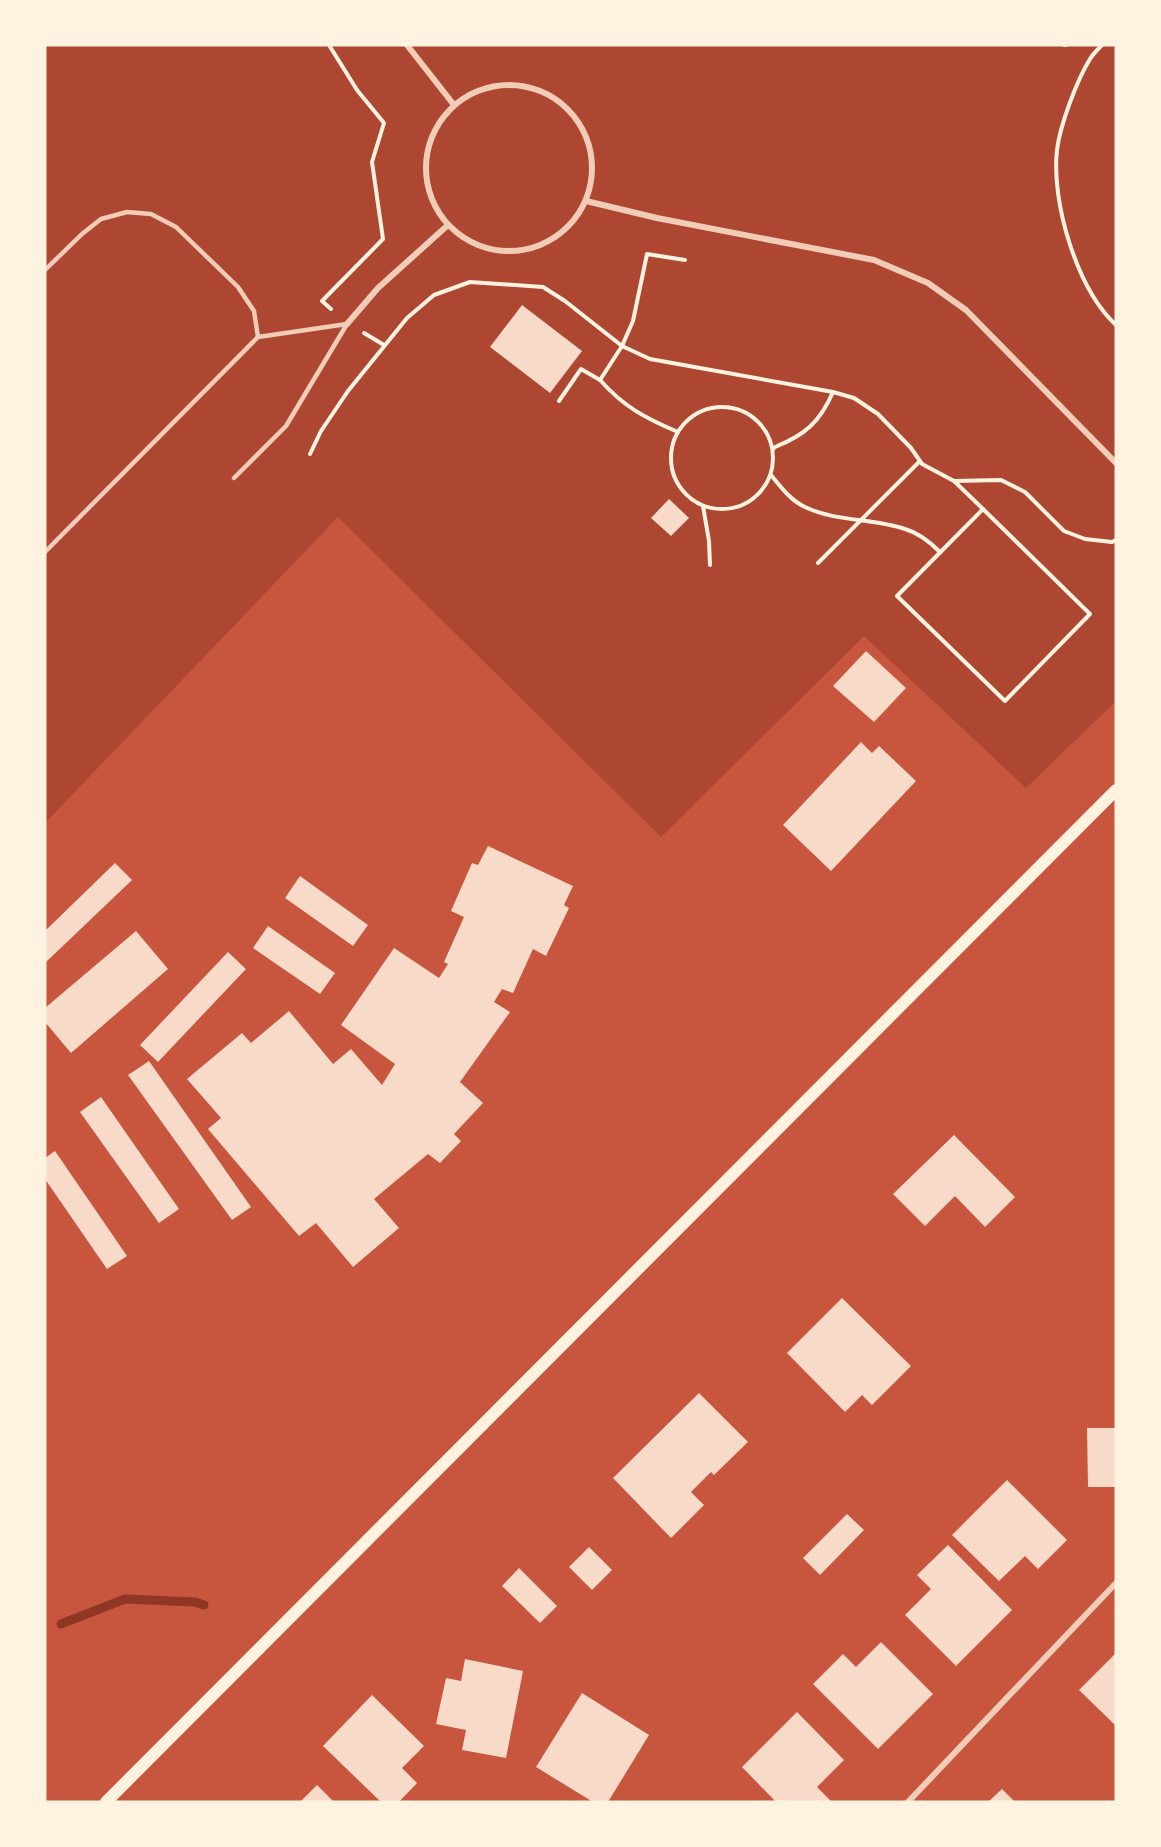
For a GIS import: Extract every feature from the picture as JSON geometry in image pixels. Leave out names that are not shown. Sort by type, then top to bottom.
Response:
[{"type":"main road","points":[[106,1802],[1116,790]]},
{"type":"street","points":[[407,45],[454,105]]},
{"type":"street","points":[[506,85],[533,89],[558,101],[577,121],[589,146],[592,174],[586,201],[571,224],[549,241],[524,250],[496,251],[470,242],[448,225],[433,202],[426,176],[428,150],[437,125],[454,105],[478,90],[506,85]]},
{"type":"street","points":[[586,201],[657,218],[874,260],[928,283],[966,309],[1116,463]]},
{"type":"street","points":[[347,324],[378,288],[448,225]]},
{"type":"street","points":[[908,1802],[1116,1582]]},
{"type":"lane","points":[[45,270],[101,219],[127,212],[151,214],[176,227],[238,287],[254,311],[258,337]]},
{"type":"lane","points":[[45,552],[258,337],[347,324]]},
{"type":"lane","points":[[234,478],[285,426],[347,324]]},
{"type":"path","points":[[322,301],[383,238],[372,162],[384,123],[357,90],[329,45]]},
{"type":"path","points":[[1102,45],[1090,57],[1068,109],[1057,149],[1057,194],[1067,234],[1085,282],[1116,325]]},
{"type":"path","points":[[600,381],[622,346],[633,321],[647,254],[685,260]]},
{"type":"path","points":[[310,454],[321,431],[348,391],[407,318],[434,295],[470,282],[543,287],[565,301],[622,346],[650,359],[833,392],[854,398],[878,414],[911,448],[920,461],[954,481],[983,509],[1090,614],[1005,701],[897,596],[983,509]]},
{"type":"path","points":[[559,401],[580,369],[600,381],[617,400],[651,421],[678,432]]},
{"type":"path","points":[[773,450],[794,439],[818,420],[833,392]]},
{"type":"path","points":[[716,407],[736,409],[752,417],[762,426],[773,450],[771,475],[758,496],[743,506],[722,510],[703,506],[684,492],[675,477],[671,460],[678,432],[691,418],[716,407]]},
{"type":"path","points":[[818,563],[920,461]]},
{"type":"path","points":[[771,475],[788,496],[804,507],[829,515],[905,529],[927,539],[940,552]]},
{"type":"path","points":[[954,481],[1001,480],[1025,492],[1064,531],[1085,539],[1112,542],[1116,540]]},
{"type":"path","points":[[703,506],[710,541],[710,564]]},
{"type":"shaded area","points":[[45,45],[1116,45],[1116,701],[1026,788],[864,636],[661,837],[338,517],[45,823]]},
{"type":"building","points":[[522,305],[582,351],[550,393],[490,347]]},
{"type":"building","points":[[669,499],[689,518],[671,536],[651,518]]},
{"type":"building","points":[[866,651],[906,688],[874,722],[833,686]]},
{"type":"building","points":[[861,742],[872,753],[879,746],[916,781],[831,871],[783,825]]},
{"type":"building","points":[[488,846],[573,886],[564,905],[569,908],[546,956],[533,949],[513,993],[502,989],[494,1002],[510,1012],[460,1082],[483,1103],[454,1134],[461,1141],[440,1163],[428,1154],[374,1199],[399,1228],[353,1267],[316,1223],[299,1236],[208,1129],[221,1118],[187,1079],[242,1033],[251,1043],[289,1011],[333,1064],[351,1049],[382,1085],[395,1064],[341,1025],[394,948],[439,978],[448,964],[444,962],[464,917],[451,911],[472,863],[478,865]]},
{"type":"building","points":[[115,863],[132,880],[45,963],[45,931]]},
{"type":"building","points":[[300,876],[368,925],[353,946],[285,898]]},
{"type":"building","points":[[268,926],[335,973],[320,994],[253,948]]},
{"type":"building","points":[[136,931],[168,969],[71,1053],[45,1022],[45,1008]]},
{"type":"building","points":[[228,952],[246,969],[158,1062],[140,1045]]},
{"type":"building","points":[[149,1061],[251,1207],[232,1220],[128,1075]]},
{"type":"building","points":[[101,1097],[179,1209],[159,1223],[80,1112]]},
{"type":"building","points":[[954,1135],[1015,1197],[985,1227],[955,1196],[925,1226],[893,1194]]},
{"type":"building","points":[[55,1151],[127,1256],[107,1269],[45,1179],[45,1158]]},
{"type":"building","points":[[842,1298],[911,1366],[872,1405],[862,1395],[845,1412],[787,1353]]},
{"type":"building","points":[[699,1393],[748,1442],[714,1475],[711,1472],[691,1492],[704,1505],[671,1538],[613,1478]]},
{"type":"building","points":[[1087,1428],[1116,1428],[1116,1487],[1088,1487]]},
{"type":"building","points":[[1007,1480],[1067,1540],[1038,1569],[1025,1556],[999,1581],[952,1535]]},
{"type":"building","points":[[847,1514],[864,1530],[820,1575],[803,1558]]},
{"type":"building","points":[[948,1545],[1012,1610],[956,1666],[905,1615],[931,1589],[917,1575]]},
{"type":"building","points":[[589,1547],[612,1570],[592,1590],[569,1567]]},
{"type":"building","points":[[519,1568],[557,1606],[540,1623],[502,1586]]},
{"type":"building","points":[[881,1642],[933,1694],[878,1749],[813,1684],[843,1654],[856,1667]]},
{"type":"building","points":[[1116,1653],[1116,1726],[1079,1690]]},
{"type":"building","points":[[465,1659],[523,1671],[506,1758],[462,1750],[466,1730],[436,1724],[446,1678],[461,1681]]},
{"type":"building","points":[[582,1693],[649,1735],[608,1802],[593,1802],[536,1767]]},
{"type":"building","points":[[372,1695],[424,1746],[402,1768],[417,1783],[399,1802],[381,1802],[323,1746]]},
{"type":"building","points":[[797,1712],[844,1760],[817,1787],[832,1802],[776,1802],[742,1767]]},
{"type":"building","points":[[317,1785],[334,1802],[300,1802]]},
{"type":"building","points":[[1002,1789],[1015,1802],[988,1802]]},
{"type":"waterway","points":[[61,1624],[125,1599],[195,1602],[204,1605]]}]
